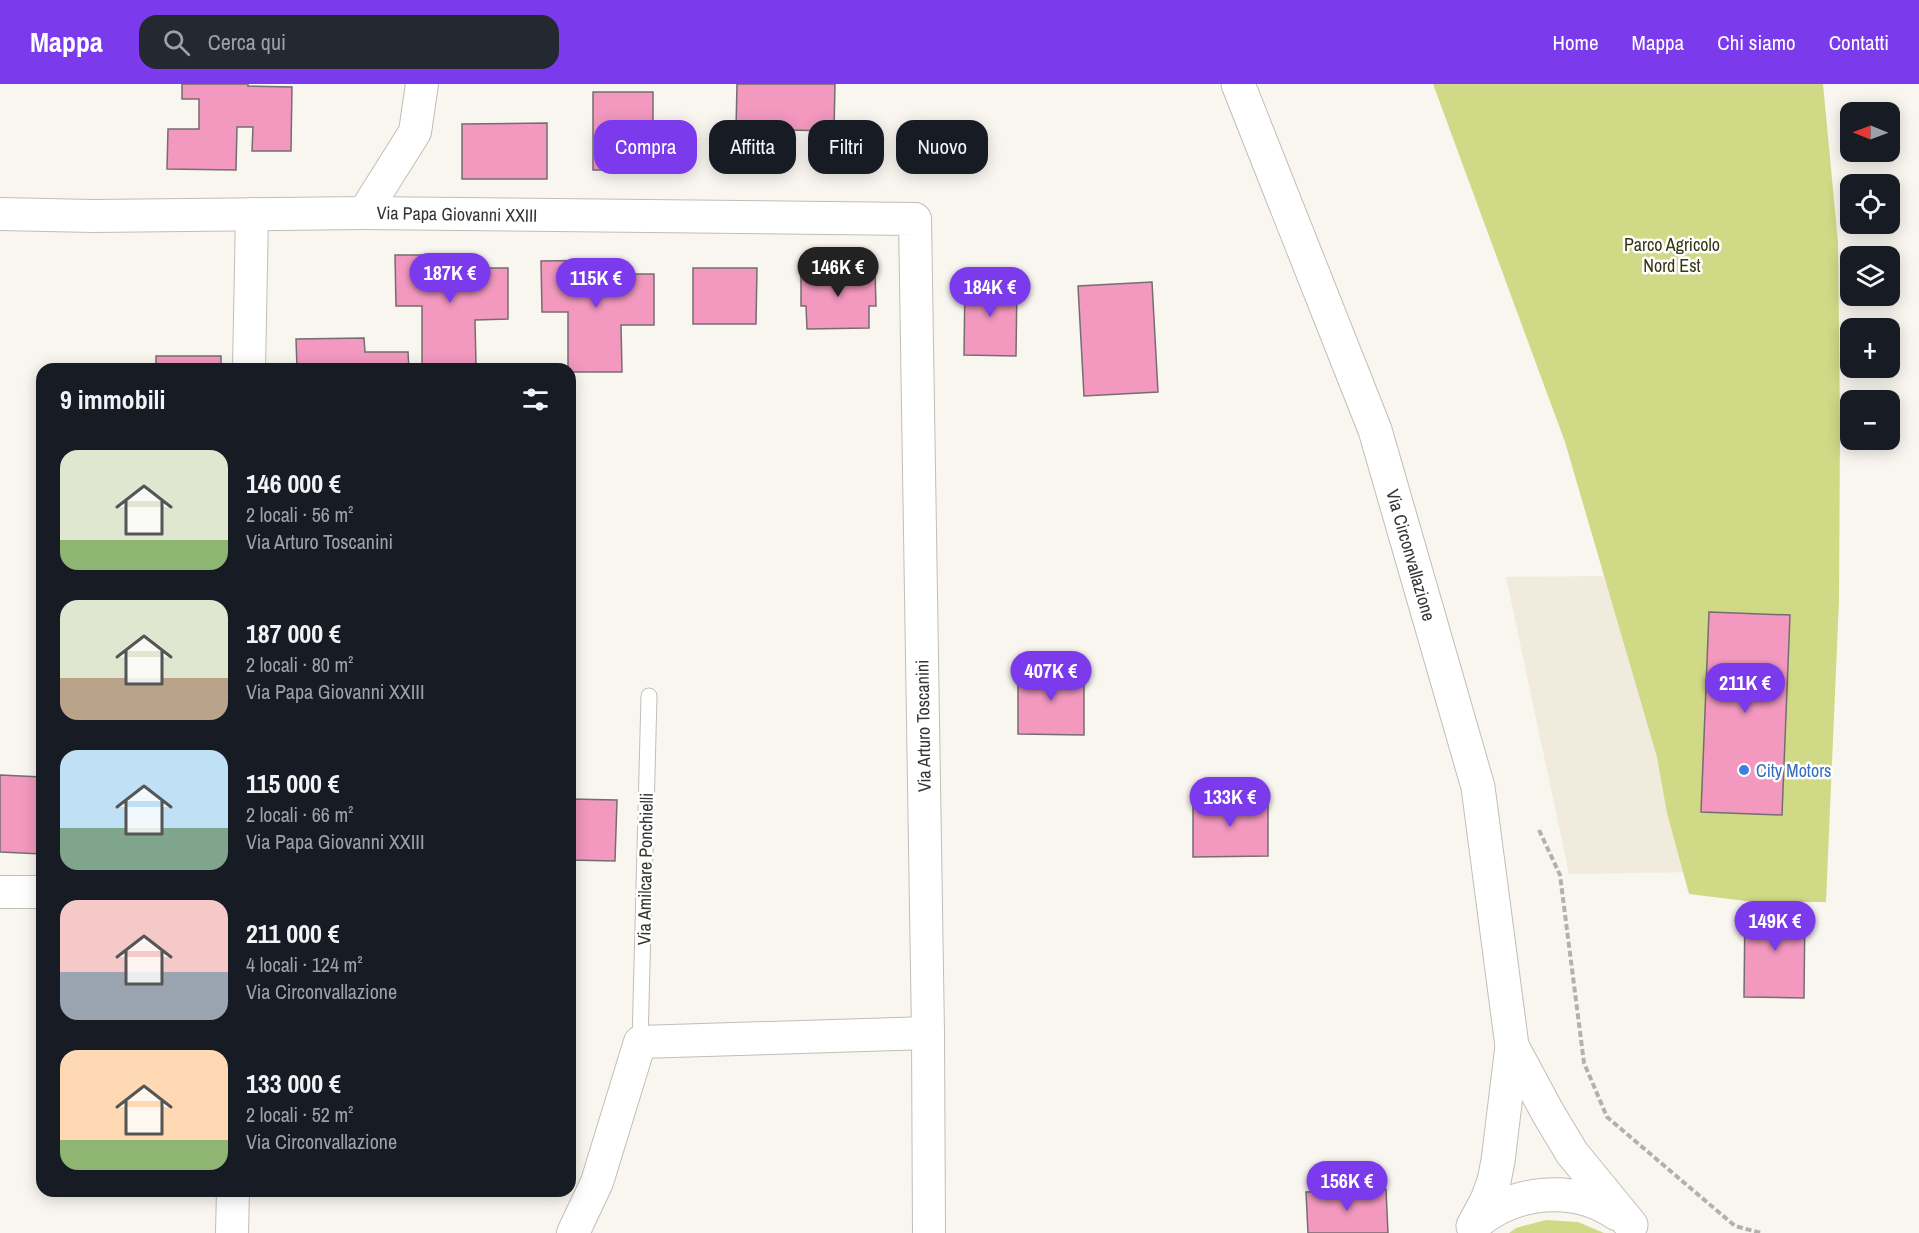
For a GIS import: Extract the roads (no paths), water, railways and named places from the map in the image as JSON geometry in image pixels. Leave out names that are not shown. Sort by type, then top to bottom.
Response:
[{"type":"main road","name":"Via Circonvallazione","points":[[1238,84],[1375,430],[1478,788],[1512,1046],[1500,1153],[1494,1181],[1487,1200],[1470,1230]]},
{"type":"main road","name":"Via Circonvallazione","points":[[1512,1046],[1566,1143],[1596,1184],[1635,1229]]},
{"type":"main road","name":"Via Circonvallazione","points":[[1470,1230],[1506,1204],[1528,1197],[1548,1195],[1569,1196],[1591,1201],[1612,1211],[1635,1229]]},
{"type":"street","points":[[364,213],[415,132],[422,84]]},
{"type":"street","name":"Via Papa Giovanni XXIII","points":[[0,214],[93,216],[364,213],[915,219]]},
{"type":"street","points":[[249,363],[252,214]]},
{"type":"street","name":"Via Arturo Toscanini","points":[[915,219],[929,1233]]},
{"type":"street","points":[[0,892],[36,892]]},
{"type":"street","points":[[640,1042],[928,1033]]},
{"type":"street","name":"Via Amilcare Ponchielli","points":[[573,1233],[597,1182],[640,1042]]},
{"type":"street","points":[[232,1233],[233,1197]]},
{"type":"lane","name":"Via Amilcare Ponchielli","points":[[640,1042],[649,696]]},
{"type":"place","name":"City Motors","points":[[1744,770]]},
{"type":"park label","name":"Parco Agricolo Nord Est","points":[[1672,254]]}]
